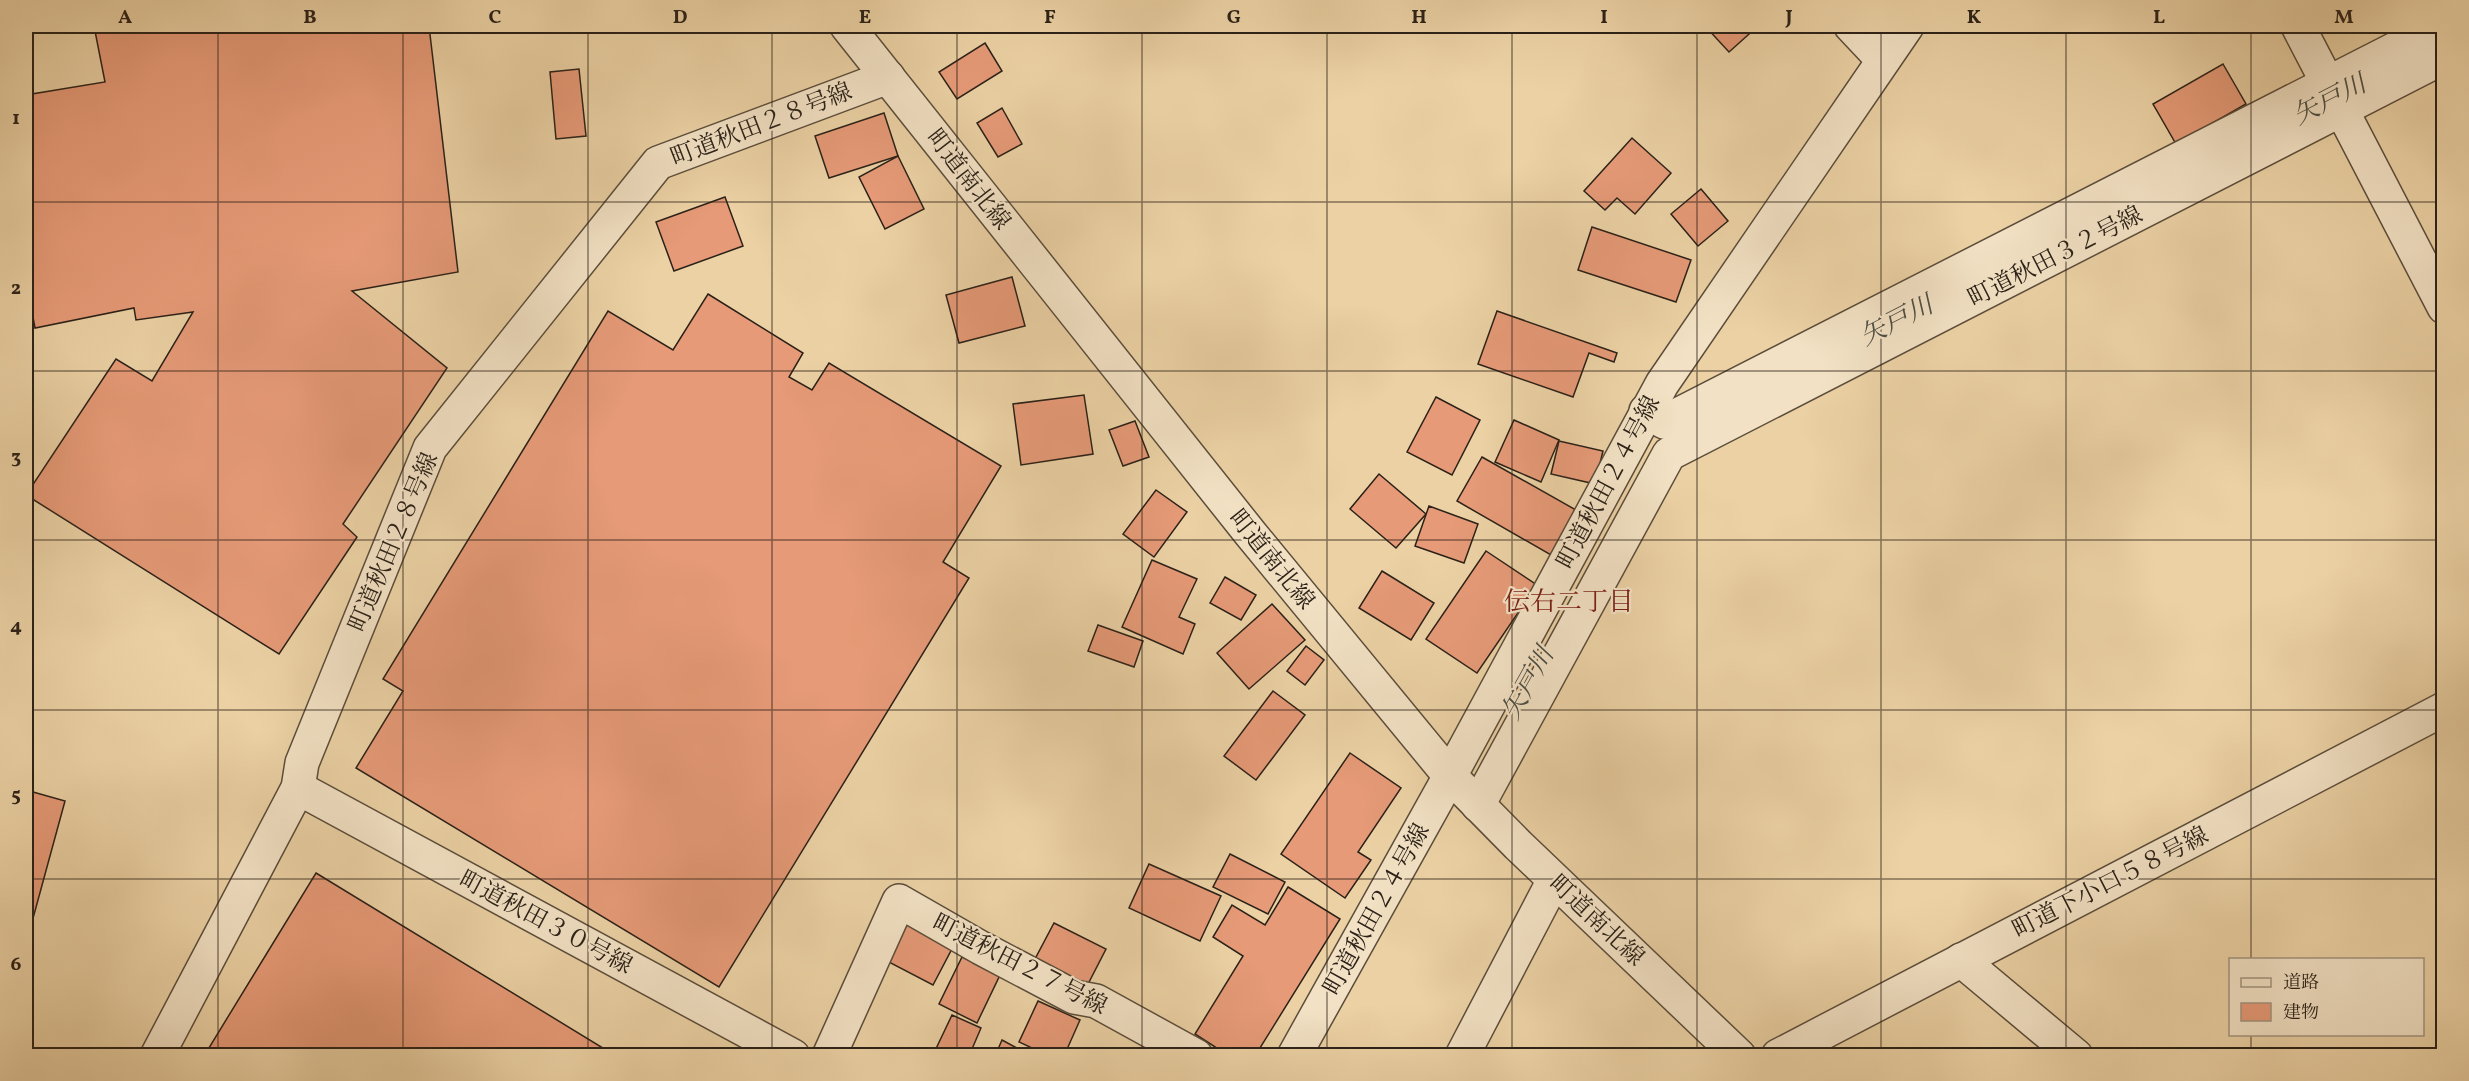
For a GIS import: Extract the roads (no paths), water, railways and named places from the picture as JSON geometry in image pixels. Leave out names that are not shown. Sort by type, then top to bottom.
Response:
[{"type":"street","name":"町道南北線","points":[[847,26],[1242,524],[1450,776],[1554,880],[1739,1056]]},
{"type":"street","points":[[1851,26],[1883,60]]},
{"type":"street","name":"町道秋田２４号線","points":[[1294,1056],[1450,776],[1662,384],[1907,26]]},
{"type":"street","points":[[2298,26],[2444,307]]},
{"type":"street","points":[[1646,411],[1664,422],[2333,96],[2440,26]]},
{"type":"street","name":"町道秋田３２号線","points":[[1478,805],[1669,454],[2333,96],[2444,57]]},
{"type":"street","name":"町道秋田２８号線","points":[[157,1056],[298,788],[302,763],[430,448],[658,163],[888,77]]},
{"type":"street","name":"町道下小口５８号線","points":[[1778,1056],[2444,710]]},
{"type":"street","name":"町道秋田３０号線","points":[[298,788],[793,1056]]},
{"type":"street","points":[[1461,1056],[1554,880]]},
{"type":"street","name":"町道秋田２７号線","points":[[829,1056],[899,901],[1074,997],[1096,1001],[1196,1056]]},
{"type":"street","points":[[1961,960],[2076,1056]]},
{"type":"district","name":"伝右二丁目","points":[[1569,601]]},
{"type":"water label","name":"矢戸川","points":[[2329,99]]},
{"type":"water label","name":"矢戸川","points":[[1896,320]]},
{"type":"water label","name":"矢戸川","points":[[1527,683]]}]
